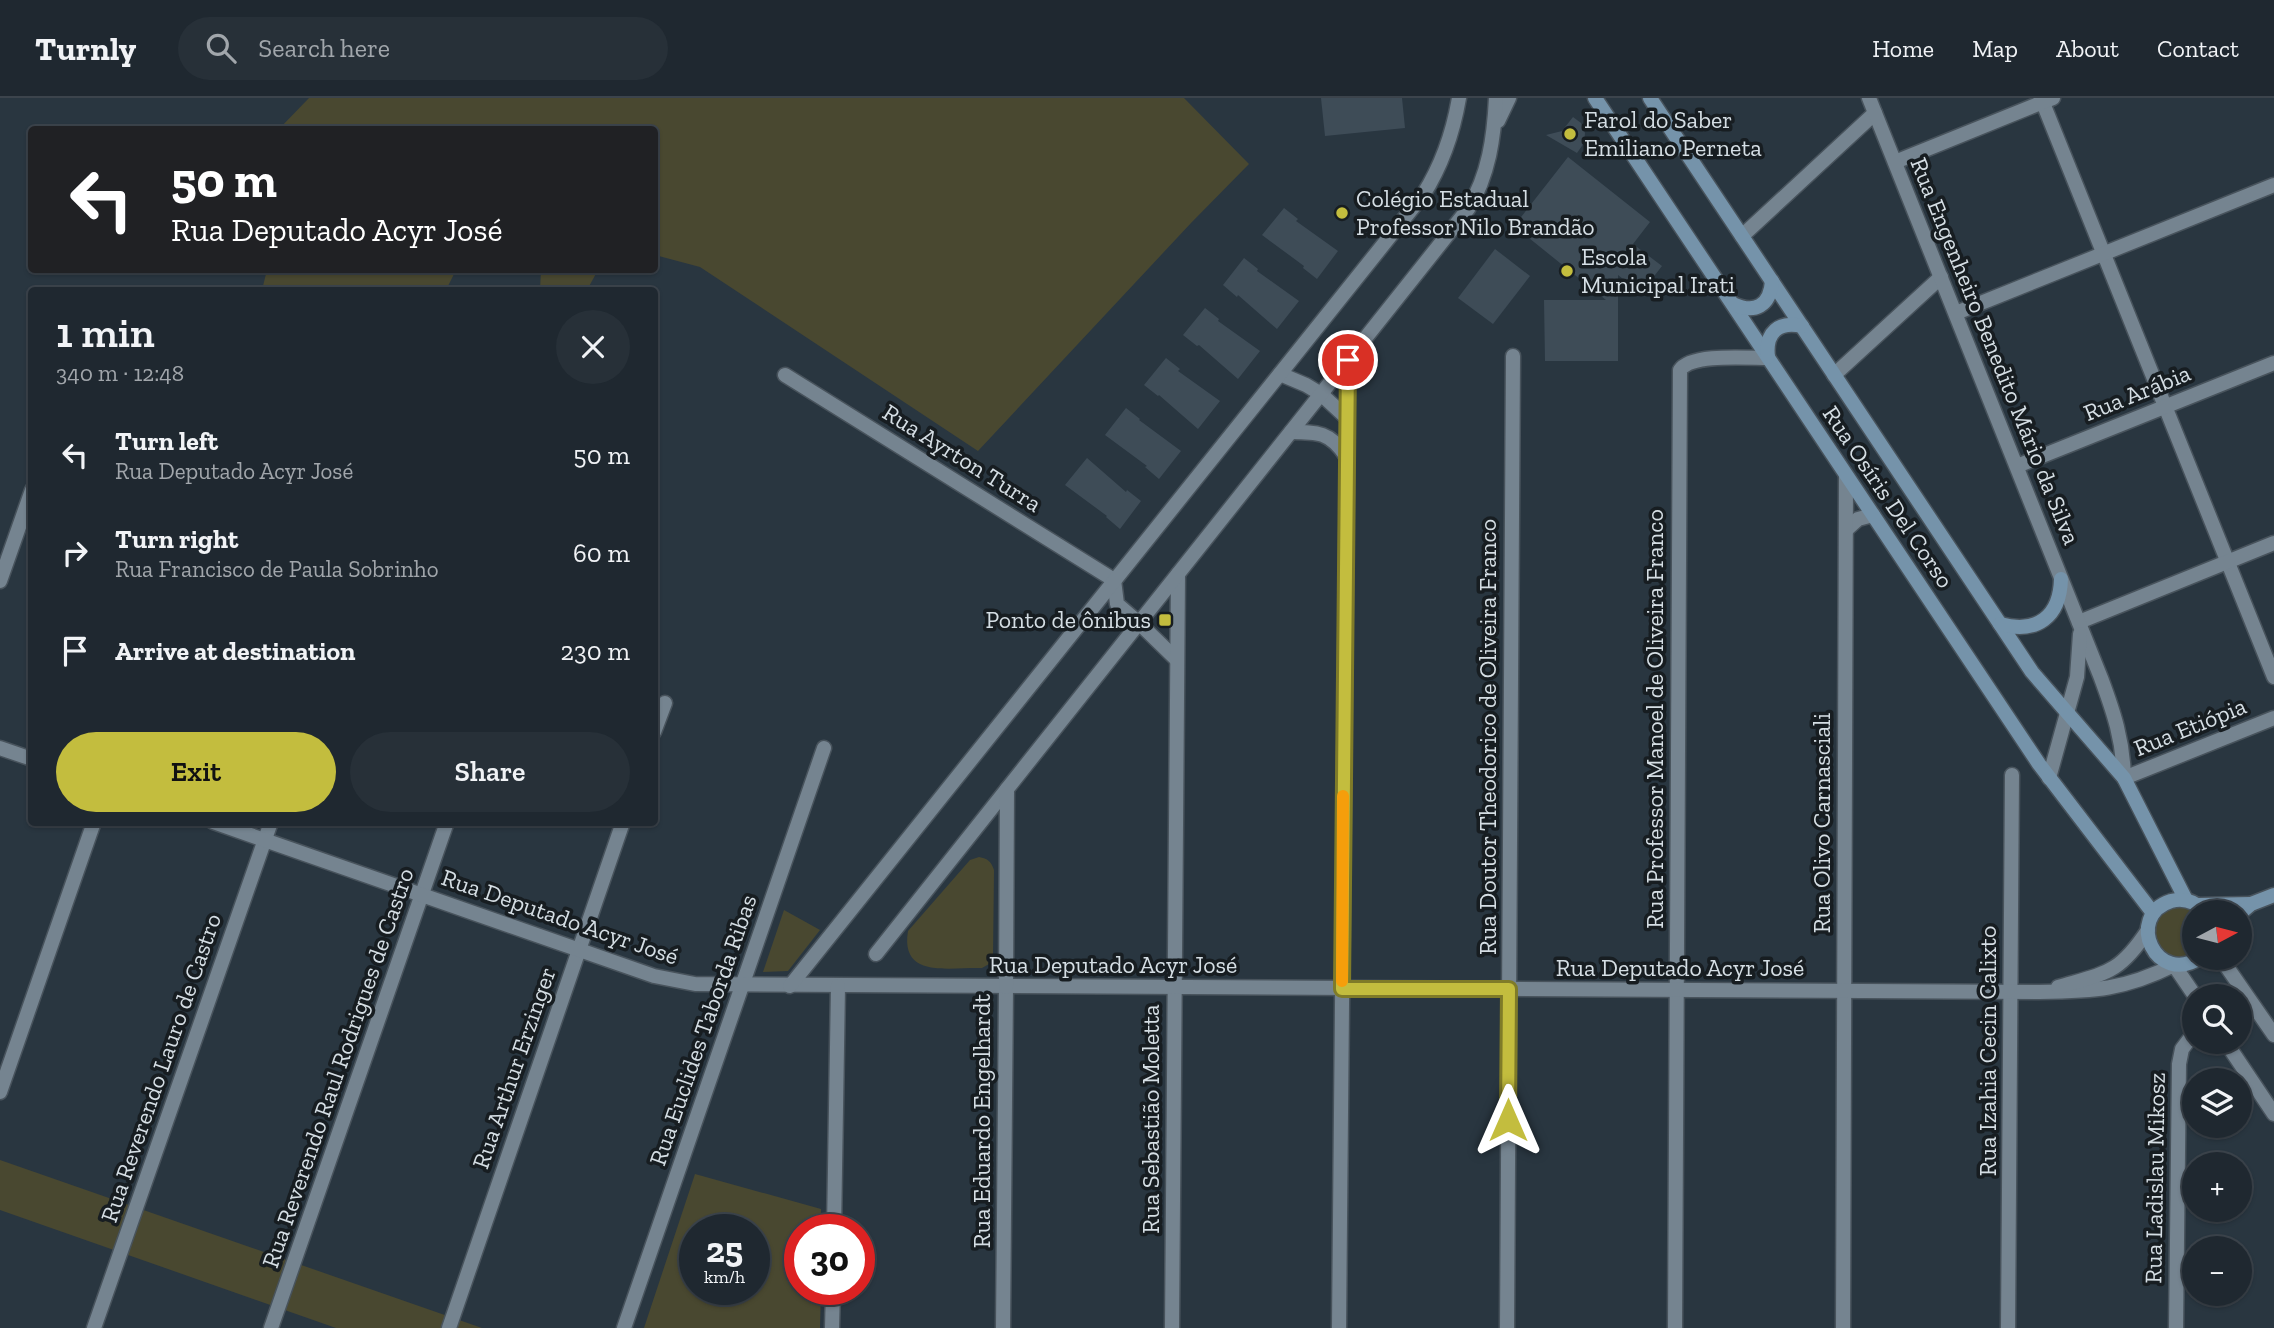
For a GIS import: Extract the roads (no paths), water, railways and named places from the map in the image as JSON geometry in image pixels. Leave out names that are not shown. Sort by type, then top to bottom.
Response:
[{"type":"main road","name":"Rua Osíris Del Corso","points":[[1595,98],[2049,778],[2154,913]]},
{"type":"main road","name":"Rua Osíris Del Corso","points":[[1650,98],[2032,672],[2124,778],[2194,900]]},
{"type":"main road","points":[[1732,304],[1743,309],[1755,308],[1765,303],[1771,293],[1772,281]]},
{"type":"main road","points":[[1768,358],[1767,346],[1771,335],[1779,327],[1791,324],[1802,326]]},
{"type":"main road","points":[[2000,624],[2023,627],[2044,620],[2055,608],[2061,594],[2062,579]]},
{"type":"main road","points":[[2252,906],[2274,895]]},
{"type":"main road","points":[[2182,904],[2168,902],[2154,913],[2148,930],[2152,948],[2165,962],[2182,964]]},
{"type":"street","points":[[790,986],[1423,195],[1446,150],[1459,98]]},
{"type":"street","points":[[876,954],[1474,199],[1488,163],[1496,98]]},
{"type":"street","points":[[1494,129],[1509,98]]},
{"type":"street","name":"Rua Engenheiro Benedito Mário da Silva","points":[[1869,98],[2116,719],[2123,750],[2124,778]]},
{"type":"street","points":[[1895,162],[2046,99],[2104,254],[2274,677]]},
{"type":"street","points":[[1742,236],[1875,113]]},
{"type":"street","points":[[1956,313],[2274,185]]},
{"type":"street","points":[[1834,375],[1941,277]]},
{"type":"street","name":"Rua Doutor Theodorico de Oliveira Franco","points":[[1507,1328],[1513,356]]},
{"type":"street","name":"Rua Professor Manoel de Oliveira Franco","points":[[1675,1328],[1680,370],[1684,364],[1699,359],[1768,358]]},
{"type":"street","points":[[1339,1328],[1348,360]]},
{"type":"street","name":"Rua Arábia","points":[[2017,466],[2274,363]]},
{"type":"street","points":[[1280,374],[1321,394],[1347,418]]},
{"type":"street","name":"Rua Ayrton Turra","points":[[785,375],[1114,580]]},
{"type":"street","points":[[1291,432],[1318,433],[1330,437],[1346,456]]},
{"type":"street","name":"Rua Olivo Carnasciali","points":[[1843,1328],[1846,476]]},
{"type":"street","points":[[0,581],[28,502]]},
{"type":"street","points":[[1847,529],[1858,519],[1872,515]]},
{"type":"street","points":[[2079,622],[2274,543]]},
{"type":"street","name":"Rua Sebastião Moletta","points":[[1172,1328],[1178,574]]},
{"type":"street","points":[[1114,580],[1117,604],[1176,659]]},
{"type":"street","name":"Rua Engenheiro Benedito Mário da Silva","points":[[2049,778],[2077,677],[2080,657],[2079,622]]},
{"type":"street","points":[[658,721],[665,703]]},
{"type":"street","name":"Rua Etiópia","points":[[2124,778],[2274,718]]},
{"type":"street","points":[[0,748],[28,758]]},
{"type":"street","name":"Rua Euclides Taborda Ribas","points":[[624,1328],[824,748]]},
{"type":"street","name":"Rua Izahia Cecin Calixto","points":[[2008,1328],[2012,775]]},
{"type":"street","name":"Rua Eduardo Engelhardt","points":[[1003,1328],[1007,789]]},
{"type":"street","points":[[0,1092],[93,826]]},
{"type":"street","name":"Rua Deputado Acyr José","points":[[224,826],[676,982],[790,986],[2039,992],[2108,989],[2148,978],[2174,965]]},
{"type":"street","name":"Rua Reverendo Lauro de Castro","points":[[94,1328],[270,826]]},
{"type":"street","name":"Rua Reverendo Raul Rodrigues de Castro","points":[[271,1328],[446,826]]},
{"type":"street","name":"Rua Arthur Erzinger","points":[[449,1328],[622,826]]},
{"type":"street","name":"Rua Deputado Acyr José","points":[[2039,992],[2110,971],[2133,953],[2148,930]]},
{"type":"street","points":[[2174,965],[2187,984]]},
{"type":"street","points":[[834,1214],[838,986]]},
{"type":"street","points":[[2252,1007],[2274,1035]]},
{"type":"street","name":"Rua Ladislau Mikosz","points":[[2176,1328],[2179,1064],[2182,1049]]},
{"type":"street","points":[[2234,1054],[2274,1114]]},
{"type":"street","points":[[832,1328],[833,1305]]},
{"type":"place","name":"Farol do Saber Emiliano Perneta","points":[[1570,134]]},
{"type":"place","name":"Colégio Estadual Professor Nilo Brandão","points":[[1342,213]]},
{"type":"place","name":"Escola Municipal Irati","points":[[1567,271]]},
{"type":"place","name":"Ponto de ônibus","points":[[1165,620]]}]
